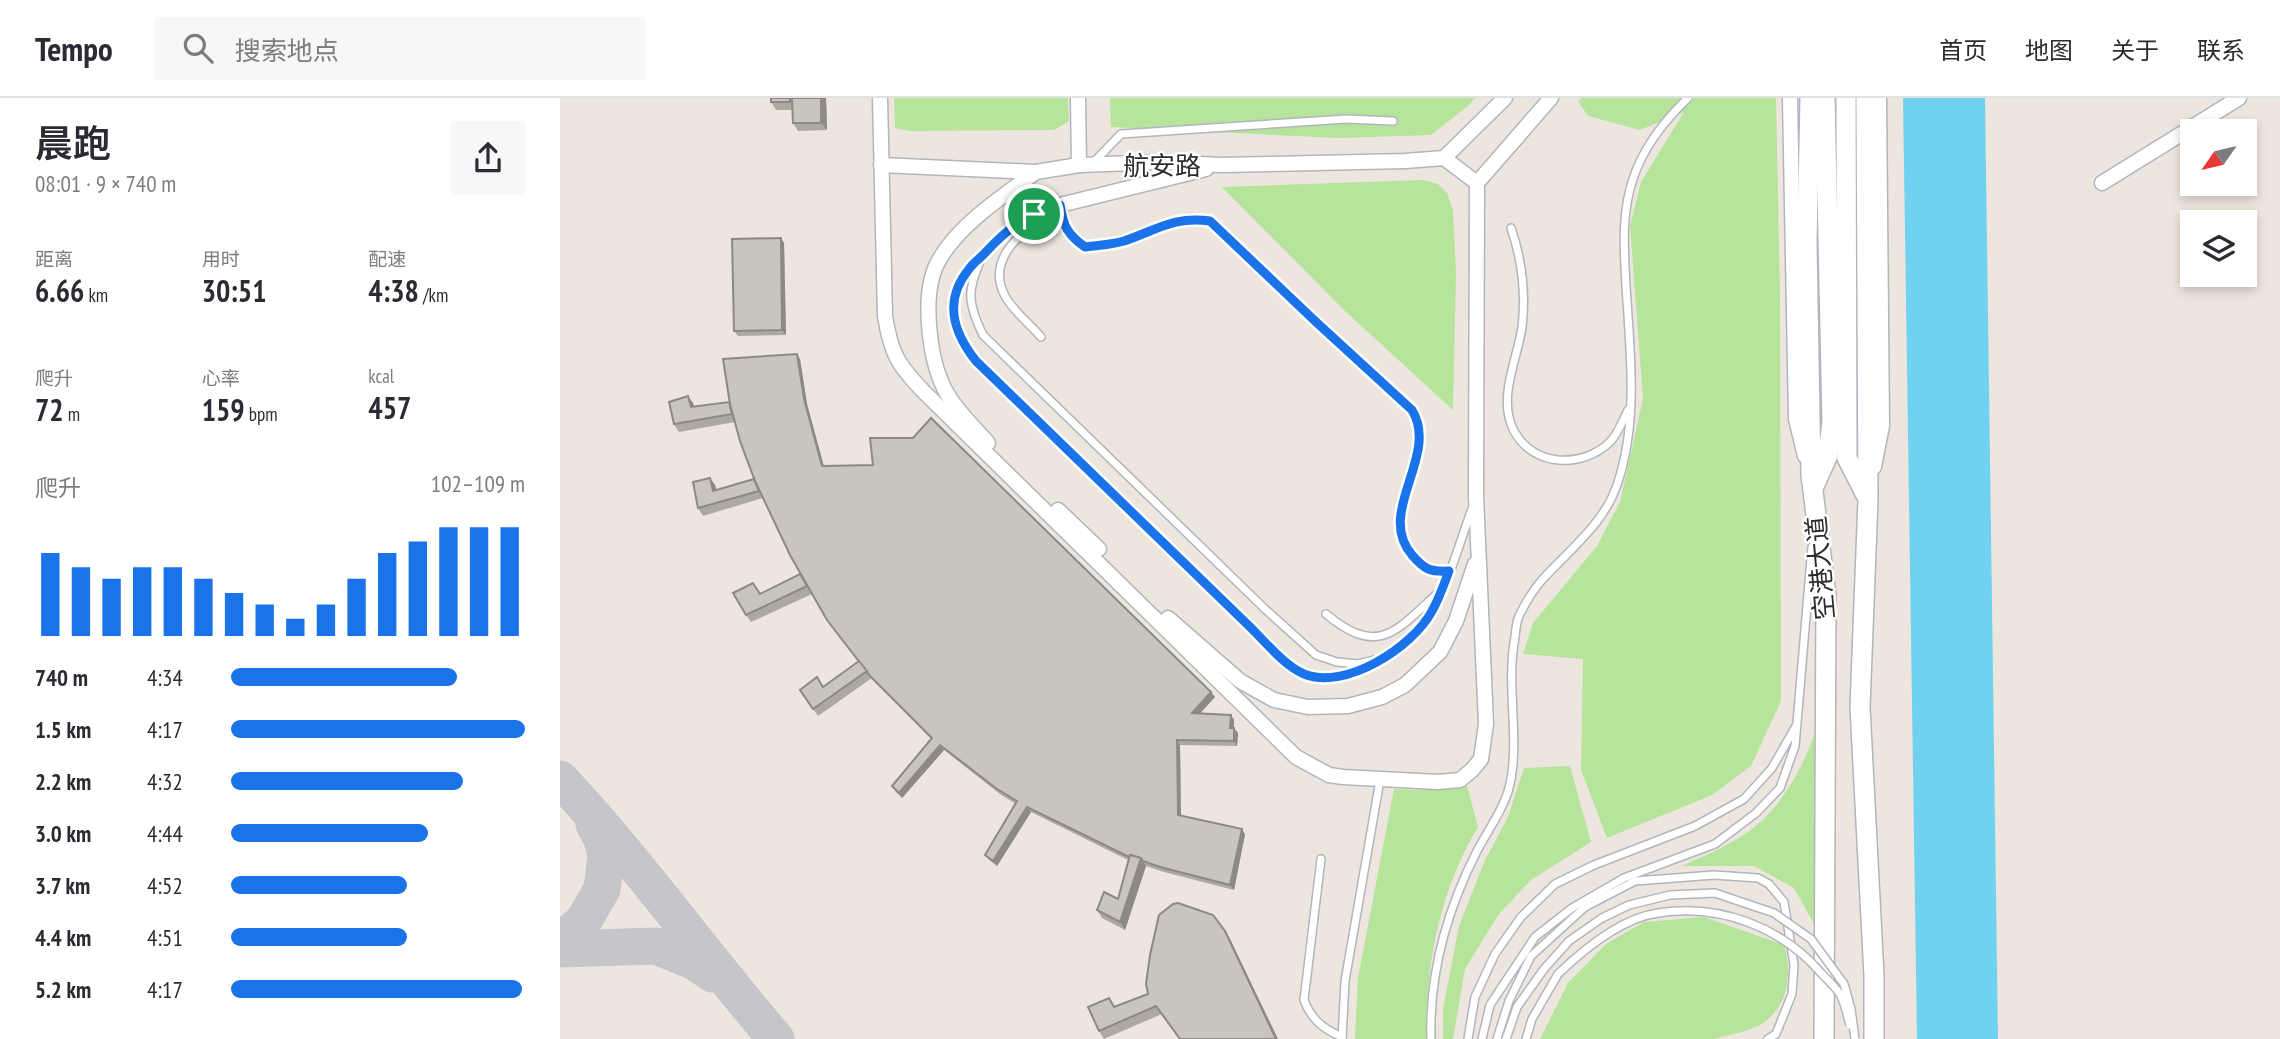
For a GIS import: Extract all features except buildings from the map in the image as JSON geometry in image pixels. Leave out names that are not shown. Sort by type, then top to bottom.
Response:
[{"type":"main road","name":"空港大道","points":[[1810,98],[1807,242],[1814,499],[1826,595],[1824,1039]]},
{"type":"main road","points":[[1814,499],[1828,455],[1832,421],[1825,98]]},
{"type":"main road","points":[[1846,98],[1847,458],[1868,499]]},
{"type":"main road","name":"空港大道","points":[[1866,98],[1868,499],[1860,707],[1874,976],[1874,1039]]},
{"type":"street","points":[[880,98],[885,316],[892,351],[909,376],[1296,757],[1329,775],[1438,782],[1460,780],[1472,770],[1481,759],[1486,724],[1476,496],[1477,183],[1551,98]]},
{"type":"street","points":[[1078,98],[1085,165]]},
{"type":"street","points":[[1477,183],[1444,158],[1504,98]]},
{"type":"street","points":[[1790,98],[1796,419],[1814,499]]},
{"type":"street","points":[[1868,499],[1882,426],[1879,98]]},
{"type":"street","points":[[2102,183],[2239,98]]},
{"type":"street","name":"航安路","points":[[881,165],[1037,172],[1085,165],[1162,162],[1221,165],[1444,158]]},
{"type":"street","points":[[1060,205],[1221,165]]},
{"type":"street","points":[[1037,172],[1005,194],[953,239],[937,263],[930,284],[930,344],[944,387],[956,407],[1004,462],[1073,524],[1167,617],[1240,681],[1274,700],[1308,707],[1348,706],[1382,698],[1405,685],[1440,652],[1456,621],[1478,556]]},
{"type":"lane","points":[[1432,1039],[1434,979],[1443,936],[1463,882],[1500,810],[1511,782],[1511,658],[1518,619],[1540,583],[1578,544],[1617,486],[1627,440],[1632,391],[1623,232],[1626,206],[1645,150],[1659,128],[1688,98]]},
{"type":"lane","points":[[1085,165],[1121,134],[1346,119],[1393,121]]},
{"type":"lane","points":[[1060,205],[1063,227],[1085,247],[1123,241],[1189,218],[1210,221],[1223,231],[1412,410],[1420,428],[1416,458],[1401,509],[1400,525],[1405,547],[1432,572],[1449,571]]},
{"type":"lane","points":[[1060,205],[1013,224],[969,269],[958,287],[954,305],[955,324],[961,342],[976,361],[1285,660],[1304,674],[1328,678],[1352,675],[1407,642],[1432,613],[1476,496]]},
{"type":"lane","points":[[1041,337],[1005,296],[1001,273],[1007,250],[1017,238],[1060,205]]},
{"type":"lane","points":[[1511,228],[1517,246],[1524,291],[1522,327],[1508,388],[1507,411],[1515,432],[1526,446],[1541,456],[1562,462],[1579,460],[1594,454],[1612,440],[1630,406]]},
{"type":"lane","points":[[984,254],[970,290],[970,303],[983,334],[1265,609],[1316,654],[1337,662],[1358,664],[1383,658]]},
{"type":"lane","points":[[1482,1039],[1490,1005],[1535,937],[1572,908],[1623,878],[1715,844],[1756,813],[1780,788],[1796,746],[1814,499]]},
{"type":"lane","points":[[1325,614],[1346,631],[1368,637],[1386,635],[1400,627],[1441,590]]},
{"type":"lane","points":[[1468,1039],[1475,997],[1495,954],[1521,917],[1555,884],[1594,865],[1695,826],[1744,799],[1772,768],[1798,722]]},
{"type":"lane","points":[[1321,859],[1304,1000],[1308,1012],[1318,1023],[1342,1038],[1345,981],[1380,780]]},
{"type":"lane","points":[[1497,1039],[1509,1001],[1531,956],[1586,907],[1635,881],[1714,875],[1759,878],[1769,884],[1784,902],[1794,965],[1792,994],[1776,1034],[1768,1039]]},
{"type":"lane","points":[[1506,1039],[1517,1007],[1544,969],[1570,941],[1602,918],[1629,905],[1670,895],[1715,893],[1774,913],[1811,939],[1844,984],[1855,1039]]},
{"type":"lane","points":[[1526,1039],[1532,1019],[1558,974],[1580,954],[1615,929],[1656,913],[1701,911],[1747,921],[1776,934],[1808,958],[1840,995],[1855,1039]]},
{"type":"green space","points":[[894,98],[1068,98],[1069,121],[1054,130],[910,131],[895,128]]},
{"type":"green space","points":[[1110,98],[1475,98],[1431,135],[1339,138],[1111,127]]},
{"type":"green space","points":[[1581,98],[1776,98],[1780,296],[1781,701],[1751,766],[1712,795],[1607,838],[1581,770],[1583,659],[1523,654],[1533,623],[1597,546],[1620,502],[1643,399],[1630,226],[1641,182],[1684,112],[1640,130],[1588,116],[1578,101]]},
{"type":"green space","points":[[1424,180],[1438,184],[1447,193],[1453,210],[1456,274],[1453,410],[1345,311],[1222,187]]},
{"type":"green space","points":[[1816,730],[1814,924],[1794,888],[1754,866],[1682,866],[1735,840],[1767,815],[1788,789]]},
{"type":"green space","points":[[1570,766],[1591,842],[1531,880],[1499,914],[1465,969],[1453,1039],[1443,1039],[1443,1009],[1459,926],[1485,860],[1508,817],[1524,768]]},
{"type":"green space","points":[[1467,786],[1478,827],[1453,877],[1437,929],[1429,983],[1426,1039],[1355,1039],[1358,978],[1394,789],[1423,790]]},
{"type":"green space","points":[[1704,917],[1784,945],[1788,965],[1787,986],[1780,1005],[1766,1021],[1748,1030],[1714,1039],[1540,1039],[1568,983],[1606,944],[1644,922]]},
{"type":"water","points":[[1903,98],[1985,98],[1998,1039],[1917,1039]]},
{"type":"taxiway","points":[[560,779],[616,842],[776,1039]]},
{"type":"taxiway","points":[[560,941],[583,922],[602,889],[606,856],[602,839],[594,824]]},
{"type":"taxiway","points":[[560,949],[656,946],[695,962],[713,974]]},
{"type":"route","points":[[1060,205],[1063,227],[1085,247],[1123,241],[1189,218],[1210,221],[1412,410],[1420,428],[1415,467],[1401,509],[1400,525],[1405,547],[1424,568],[1432,572],[1449,571],[1432,613],[1407,642],[1352,675],[1328,678],[1304,674],[1247,624],[976,361],[961,342],[955,324],[954,305],[958,287],[969,269],[999,236],[1013,224],[1034,214],[1060,205]]}]
